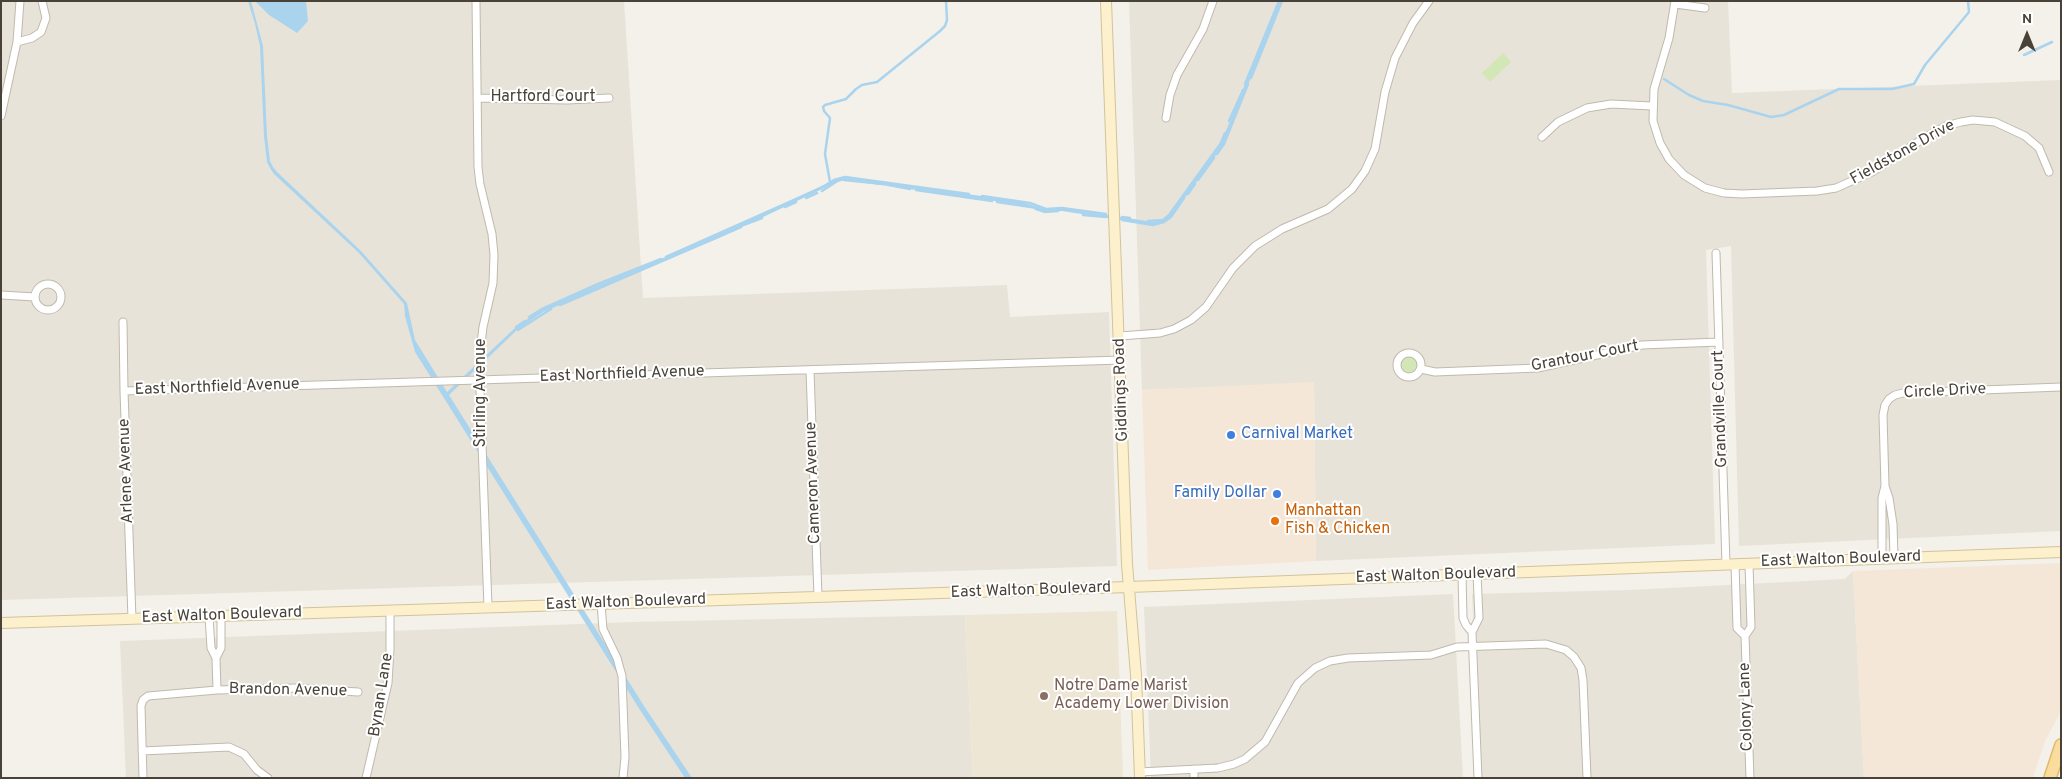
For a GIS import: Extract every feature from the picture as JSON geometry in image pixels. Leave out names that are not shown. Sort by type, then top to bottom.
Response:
[{"type":"main road","name":"Giddings Road","points":[[1106,1],[1129,587],[1136,674],[1140,775]]},
{"type":"main road","name":"East Walton Boulevard","points":[[1,623],[1129,587],[2061,552]]},
{"type":"main road","points":[[2050,778],[2061,745]]},
{"type":"street","points":[[1,116],[17,42],[20,1]]},
{"type":"street","points":[[17,42],[32,38],[41,32],[46,18],[42,1]]},
{"type":"street","name":"Stirling Avenue","points":[[476,1],[478,176],[492,234],[494,255],[492,290],[480,344],[488,608]]},
{"type":"street","points":[[1166,118],[1170,95],[1177,75],[1204,29],[1213,1]]},
{"type":"street","points":[[1120,336],[1160,333],[1174,329],[1191,320],[1206,307],[1233,268],[1255,246],[1282,229],[1328,209],[1352,189],[1365,171],[1375,149],[1385,92],[1395,58],[1410,28],[1429,1]]},
{"type":"street","points":[[1675,3],[1705,8]]},
{"type":"street","name":"Fieldstone Drive","points":[[1675,3],[1669,38],[1654,89],[1652,106],[1658,138],[1672,163],[1694,182],[1724,193],[1810,192],[1836,188],[1872,172],[1946,126],[1973,120],[1996,122],[2025,136],[2039,148],[2049,172]]},
{"type":"street","name":"Hartford Court","points":[[477,98],[567,100],[610,98]]},
{"type":"street","points":[[1542,137],[1558,122],[1587,108],[1611,104],[1652,106]]},
{"type":"street","name":"Grandville Court","points":[[1716,253],[1730,564]]},
{"type":"street","points":[[1,295],[35,296]]},
{"type":"street","name":"Arlene Avenue","points":[[123,322],[132,619]]},
{"type":"street","name":"Grantour Court","points":[[1421,369],[1435,372],[1542,368],[1642,345],[1719,342]]},
{"type":"street","name":"East Northfield Avenue","points":[[124,391],[1121,360]]},
{"type":"street","name":"Cameron Avenue","points":[[810,370],[818,597]]},
{"type":"street","name":"Circle Drive","points":[[1882,558],[1882,498],[1885,486],[1883,412],[1886,402],[1894,395],[2061,387]]},
{"type":"street","name":"Circle Drive","points":[[1885,486],[1893,524],[1894,558]]},
{"type":"street","points":[[1882,516],[1890,516]]},
{"type":"street","name":"Colony Lane","points":[[1730,564],[1738,628],[1745,636]]},
{"type":"street","name":"Colony Lane","points":[[1749,564],[1751,627],[1745,636],[1750,778]]},
{"type":"street","points":[[1462,574],[1463,618],[1472,632]]},
{"type":"street","points":[[1478,574],[1479,618],[1472,632],[1478,778]]},
{"type":"street","points":[[602,604],[604,631],[617,658],[622,676],[623,778]]},
{"type":"street","name":"Bynan Lane","points":[[366,778],[388,683],[390,610]]},
{"type":"street","points":[[209,616],[211,648],[216,658],[217,690]]},
{"type":"street","points":[[216,658],[222,648],[220,616]]},
{"type":"street","points":[[1140,775],[1229,766],[1245,759],[1256,752],[1269,736],[1295,688],[1306,675],[1320,665],[1342,659],[1431,655],[1445,649],[1550,644],[1563,648],[1574,657],[1581,668],[1587,778]]},
{"type":"street","name":"Brandon Avenue","points":[[142,751],[141,706],[146,697],[217,690],[296,688],[358,692]]},
{"type":"street","points":[[143,778],[142,751],[229,747],[244,754],[257,770],[268,778]]},
{"type":"street","points":[[1194,769],[1194,778]]},
{"type":"shaded area","points":[[1,1],[624,1],[643,298],[1007,285],[1010,317],[1109,312],[1117,566],[1,600]]},
{"type":"shaded area","points":[[1129,1],[1728,1],[1732,93],[2061,80],[2061,531],[1739,546],[1731,246],[1706,250],[1715,544],[1316,561],[1314,383],[1142,390]]},
{"type":"shaded area","points":[[1314,382],[1316,561],[1148,570],[1142,390]]},
{"type":"shaded area","points":[[2061,563],[2061,711],[2045,741],[2033,778],[1864,778],[1853,571]]},
{"type":"shaded area","points":[[1853,571],[1864,778],[1481,778],[1472,594],[1629,590],[1845,579]]},
{"type":"shaded area","points":[[1453,594],[1463,778],[1151,778],[1144,607]]},
{"type":"shaded area","name":"Notre Dame Marist Academy Lower Division","points":[[1117,611],[1123,778],[973,778],[965,615]]},
{"type":"shaded area","points":[[965,615],[973,778],[126,778],[120,641],[632,622]]},
{"type":"green space","points":[[1503,53],[1511,62],[1490,82],[1482,73]]},
{"type":"green space","points":[[1406,357],[1412,357],[1417,362],[1415,371],[1406,373],[1401,368],[1401,362]]},
{"type":"water","points":[[248,1],[251,1],[263,46],[267,136],[270,161],[273,167],[361,251],[407,303],[415,340],[447,392],[516,327],[542,309],[720,234],[834,180],[845,177],[1017,201],[1046,209],[1062,208],[1153,222],[1163,220],[1169,215],[1221,143],[1279,1],[1282,1],[1224,144],[1171,217],[1164,222],[1153,225],[1062,211],[1045,212],[1016,204],[845,180],[721,237],[543,312],[517,330],[449,395],[644,706],[692,778],[685,778],[640,710],[415,352],[405,316],[404,304],[359,253],[274,174],[270,168],[267,162],[264,136],[260,46]]},
{"type":"water","points":[[255,1],[306,1],[308,21],[297,33],[269,15]]},
{"type":"waterway","points":[[830,182],[825,154],[830,118],[823,107],[846,99],[862,85],[877,82],[940,31],[945,26],[947,20],[946,1]]},
{"type":"waterway","points":[[1245,84],[1279,1]]},
{"type":"waterway","points":[[1251,78],[1282,1]]},
{"type":"waterway","points":[[1664,79],[1689,95],[1703,101],[1728,105],[1771,117],[1784,115],[1839,89],[1892,89],[1914,84],[1925,65],[1969,12],[1968,1]]},
{"type":"waterway","points":[[2024,55],[2052,42]]},
{"type":"waterway","points":[[1217,154],[1224,144],[1248,84]]},
{"type":"waterway","points":[[1229,121],[1243,90]]},
{"type":"waterway","points":[[1148,221],[1163,220],[1169,215],[1221,143],[1225,133]]},
{"type":"waterway","points":[[1198,180],[1214,158]]},
{"type":"waterway","points":[[666,257],[821,188],[834,180],[845,177],[969,194]]},
{"type":"waterway","points":[[844,180],[883,184]]},
{"type":"waterway","points":[[822,191],[836,182]]},
{"type":"waterway","points":[[1188,194],[1195,184]]},
{"type":"waterway","points":[[889,185],[910,189]]},
{"type":"waterway","points":[[916,190],[992,201]]},
{"type":"waterway","points":[[806,198],[817,193]]},
{"type":"waterway","points":[[982,196],[1030,203],[1046,209],[1062,208],[1106,214]]},
{"type":"waterway","points":[[1122,220],[1153,225],[1164,222],[1171,217],[1184,198]]},
{"type":"waterway","points":[[785,207],[796,202]]},
{"type":"waterway","points":[[997,202],[1031,207]]},
{"type":"waterway","points":[[1036,209],[1045,212],[1058,211]]},
{"type":"waterway","points":[[1083,215],[1106,217]]},
{"type":"waterway","points":[[1122,217],[1130,218]]},
{"type":"waterway","points":[[746,224],[762,218]]},
{"type":"waterway","points":[[560,305],[741,227]]},
{"type":"waterway","points":[[529,317],[542,309],[598,284],[661,259]]},
{"type":"waterway","points":[[518,330],[551,309]]},
{"type":"waterway","points":[[516,327],[525,321]]},
{"type":"place","name":"Carnival Market","points":[[1231,435]]},
{"type":"place","name":"Family Dollar","points":[[1277,494]]},
{"type":"place","name":"Manhattan Fish & Chicken","points":[[1275,521]]},
{"type":"place","name":"Notre Dame Marist Academy Lower Division","points":[[1044,696]]}]
